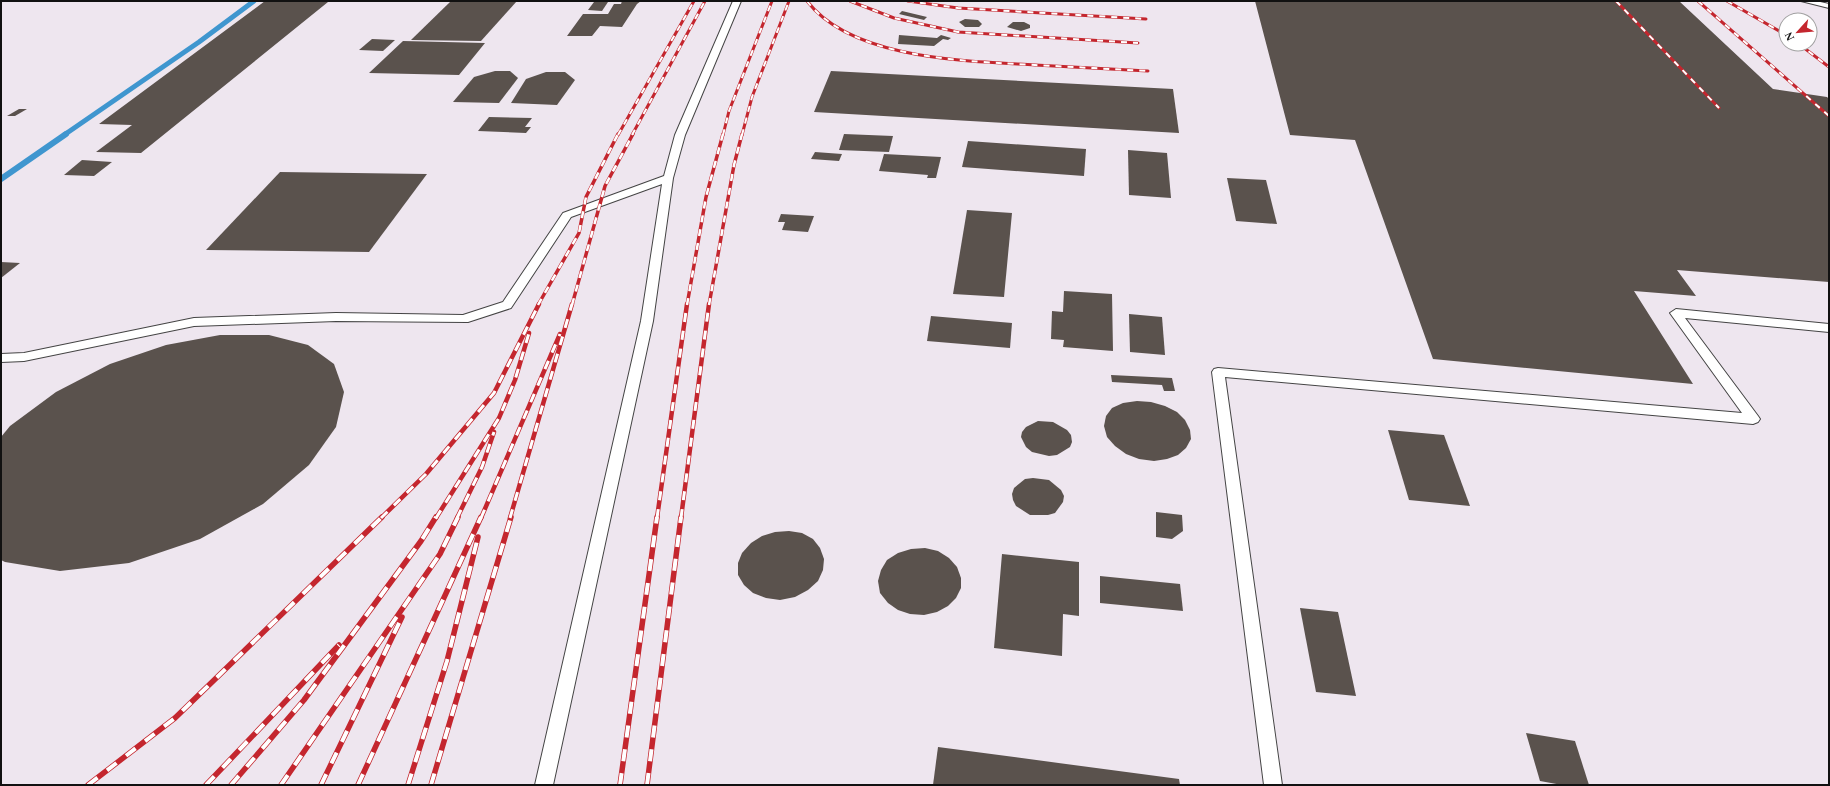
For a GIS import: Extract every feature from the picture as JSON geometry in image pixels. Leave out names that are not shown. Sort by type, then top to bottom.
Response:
[{"type":"lane","points":[[544,785],[647,321],[668,178],[680,135],[737,1]]},
{"type":"lane","points":[[1805,1],[1829,6]]},
{"type":"lane","points":[[1,358],[24,357],[194,322],[336,317],[464,319],[507,305],[567,215],[668,178]]},
{"type":"lane","points":[[1273,785],[1218,372],[1753,419],[1676,313],[1829,328]]},
{"type":"shaded area","points":[[1,1],[1829,1],[1829,785],[1,785]]},
{"type":"building","points":[[265,1],[328,2],[141,153],[96,152],[132,125],[99,124]]},
{"type":"building","points":[[517,1],[481,41],[411,40],[450,2]]},
{"type":"building","points":[[622,1],[641,1],[637,4],[622,27],[600,26],[592,36],[567,36],[583,14],[608,14],[614,4],[621,4]]},
{"type":"building","points":[[1255,1],[1679,1],[1773,89],[1827,97],[1829,99],[1829,282],[1677,270],[1696,296],[1634,291],[1693,384],[1433,359],[1355,140],[1290,135]]},
{"type":"building","points":[[594,2],[608,2],[602,11],[588,10]]},
{"type":"building","points":[[902,11],[927,17],[924,20],[899,14]]},
{"type":"building","points":[[965,19],[978,20],[982,24],[979,27],[965,27],[959,22]]},
{"type":"building","points":[[1013,22],[1024,22],[1030,25],[1030,28],[1021,31],[1007,27]]},
{"type":"building","points":[[899,35],[937,38],[941,35],[951,38],[948,40],[943,39],[934,46],[898,44]]},
{"type":"building","points":[[372,39],[395,40],[383,51],[359,50]]},
{"type":"building","points":[[403,41],[485,43],[459,75],[369,73]]},
{"type":"building","points":[[495,71],[510,71],[518,78],[499,103],[453,102],[474,77]]},
{"type":"building","points":[[831,71],[1173,89],[1179,133],[814,112]]},
{"type":"building","points":[[546,72],[565,72],[575,80],[557,105],[511,103],[526,79]]},
{"type":"building","points":[[19,109],[27,109],[15,116],[7,116]]},
{"type":"building","points":[[489,117],[532,118],[525,127],[531,127],[526,133],[478,131]]},
{"type":"building","points":[[844,134],[893,136],[889,152],[839,150]]},
{"type":"building","points":[[968,141],[1086,149],[1084,176],[962,167]]},
{"type":"building","points":[[1128,150],[1167,153],[1171,198],[1129,195]]},
{"type":"building","points":[[815,152],[842,154],[839,161],[811,159]]},
{"type":"building","points":[[884,154],[941,157],[936,178],[927,178],[928,175],[879,171]]},
{"type":"building","points":[[82,160],[112,162],[94,176],[64,175]]},
{"type":"building","points":[[280,172],[427,174],[369,252],[206,250]]},
{"type":"building","points":[[1227,178],[1266,180],[1277,224],[1236,221]]},
{"type":"building","points":[[967,210],[1012,213],[1004,297],[953,294]]},
{"type":"building","points":[[781,214],[814,216],[808,232],[782,230],[785,222],[778,222]]},
{"type":"building","points":[[1,262],[20,263],[1,278]]},
{"type":"building","points":[[1064,291],[1112,294],[1113,351],[1063,347],[1064,340],[1051,339],[1052,311],[1063,312]]},
{"type":"building","points":[[1129,314],[1162,317],[1165,355],[1130,352]]},
{"type":"building","points":[[931,316],[1012,323],[1010,348],[927,341]]},
{"type":"building","points":[[220,335],[269,335],[308,345],[334,364],[344,392],[336,427],[309,465],[263,504],[200,539],[129,563],[60,571],[5,562],[1,560],[1,437],[10,426],[56,392],[110,364],[166,345]]},
{"type":"building","points":[[1111,375],[1172,378],[1175,391],[1164,391],[1162,385],[1112,382]]},
{"type":"building","points":[[1137,401],[1151,402],[1165,406],[1177,412],[1185,420],[1190,430],[1191,439],[1186,448],[1178,455],[1167,459],[1154,461],[1139,459],[1126,454],[1115,446],[1107,437],[1104,426],[1106,416],[1112,408],[1123,403]]},
{"type":"building","points":[[1038,421],[1053,422],[1067,430],[1071,435],[1072,442],[1070,447],[1057,455],[1049,456],[1032,452],[1026,447],[1021,437],[1022,432],[1026,427]]},
{"type":"building","points":[[1388,430],[1444,435],[1470,506],[1409,500]]},
{"type":"building","points":[[1033,478],[1049,480],[1061,490],[1064,496],[1063,502],[1055,513],[1048,515],[1030,515],[1016,506],[1012,494],[1014,488],[1025,479]]},
{"type":"building","points":[[1156,512],[1182,515],[1183,531],[1172,539],[1156,537]]},
{"type":"building","points":[[789,531],[802,533],[813,539],[820,548],[824,559],[823,570],[818,581],[808,590],[795,597],[780,600],[766,598],[753,593],[744,585],[738,575],[738,563],[742,553],[751,543],[762,536],[775,532]]},
{"type":"building","points":[[925,548],[938,551],[949,558],[957,567],[961,578],[961,588],[956,598],[948,606],[937,612],[924,615],[910,614],[898,610],[888,603],[880,593],[878,581],[881,570],[887,560],[898,553],[911,549]]},
{"type":"building","points":[[1002,554],[1079,562],[1079,616],[1063,614],[1062,656],[994,648]]},
{"type":"building","points":[[1100,576],[1180,584],[1183,611],[1100,603]]},
{"type":"building","points":[[1300,608],[1338,612],[1356,696],[1316,692]]},
{"type":"building","points":[[1526,733],[1575,741],[1589,785],[1562,785],[1540,781]]},
{"type":"building","points":[[938,747],[1179,779],[1180,785],[933,785]]},
{"type":"waterway","points":[[64,135],[199,42],[254,1]]},
{"type":"waterway","points":[[1,179],[66,134]]},
{"type":"railway","points":[[618,135],[694,1]]},
{"type":"railway","points":[[632,135],[705,1]]},
{"type":"railway","points":[[723,135],[729,111],[772,1]]},
{"type":"railway","points":[[742,135],[752,97],[789,1]]},
{"type":"railway","points":[[807,1],[827,21],[852,35],[881,46],[913,54],[977,62],[1148,71]]},
{"type":"railway","points":[[850,1],[894,18],[958,32],[1138,43]]},
{"type":"railway","points":[[908,1],[958,8],[1146,19]]},
{"type":"railway","points":[[1616,1],[1719,108]]},
{"type":"railway","points":[[1698,1],[1829,116]]},
{"type":"railway","points":[[1727,1],[1778,30]]},
{"type":"railway","points":[[1809,52],[1829,67]]},
{"type":"railway","points":[[538,305],[579,233],[586,197],[618,134]]},
{"type":"railway","points":[[572,305],[605,186],[633,134]]},
{"type":"railway","points":[[687,305],[706,197],[723,134]]},
{"type":"railway","points":[[709,305],[734,165],[742,134]]},
{"type":"railway","points":[[381,518],[426,474],[494,393],[539,304]]},
{"type":"railway","points":[[510,518],[572,304]]},
{"type":"railway","points":[[657,518],[687,304]]},
{"type":"railway","points":[[681,518],[709,304]]},
{"type":"railway","points":[[436,518],[499,418],[515,380],[529,333]]},
{"type":"railway","points":[[481,518],[560,334]]},
{"type":"railway","points":[[457,518],[482,467],[494,432]]},
{"type":"railway","points":[[88,785],[175,718],[382,517]]},
{"type":"railway","points":[[231,785],[304,700],[421,541],[436,517]]},
{"type":"railway","points":[[281,785],[440,554],[458,517]]},
{"type":"railway","points":[[358,785],[481,517]]},
{"type":"railway","points":[[431,785],[511,517]]},
{"type":"railway","points":[[620,785],[657,517]]},
{"type":"railway","points":[[647,785],[681,517]]},
{"type":"railway","points":[[408,785],[447,661],[478,537]]},
{"type":"railway","points":[[321,785],[402,617]]},
{"type":"railway","points":[[206,785],[339,645]]}]
